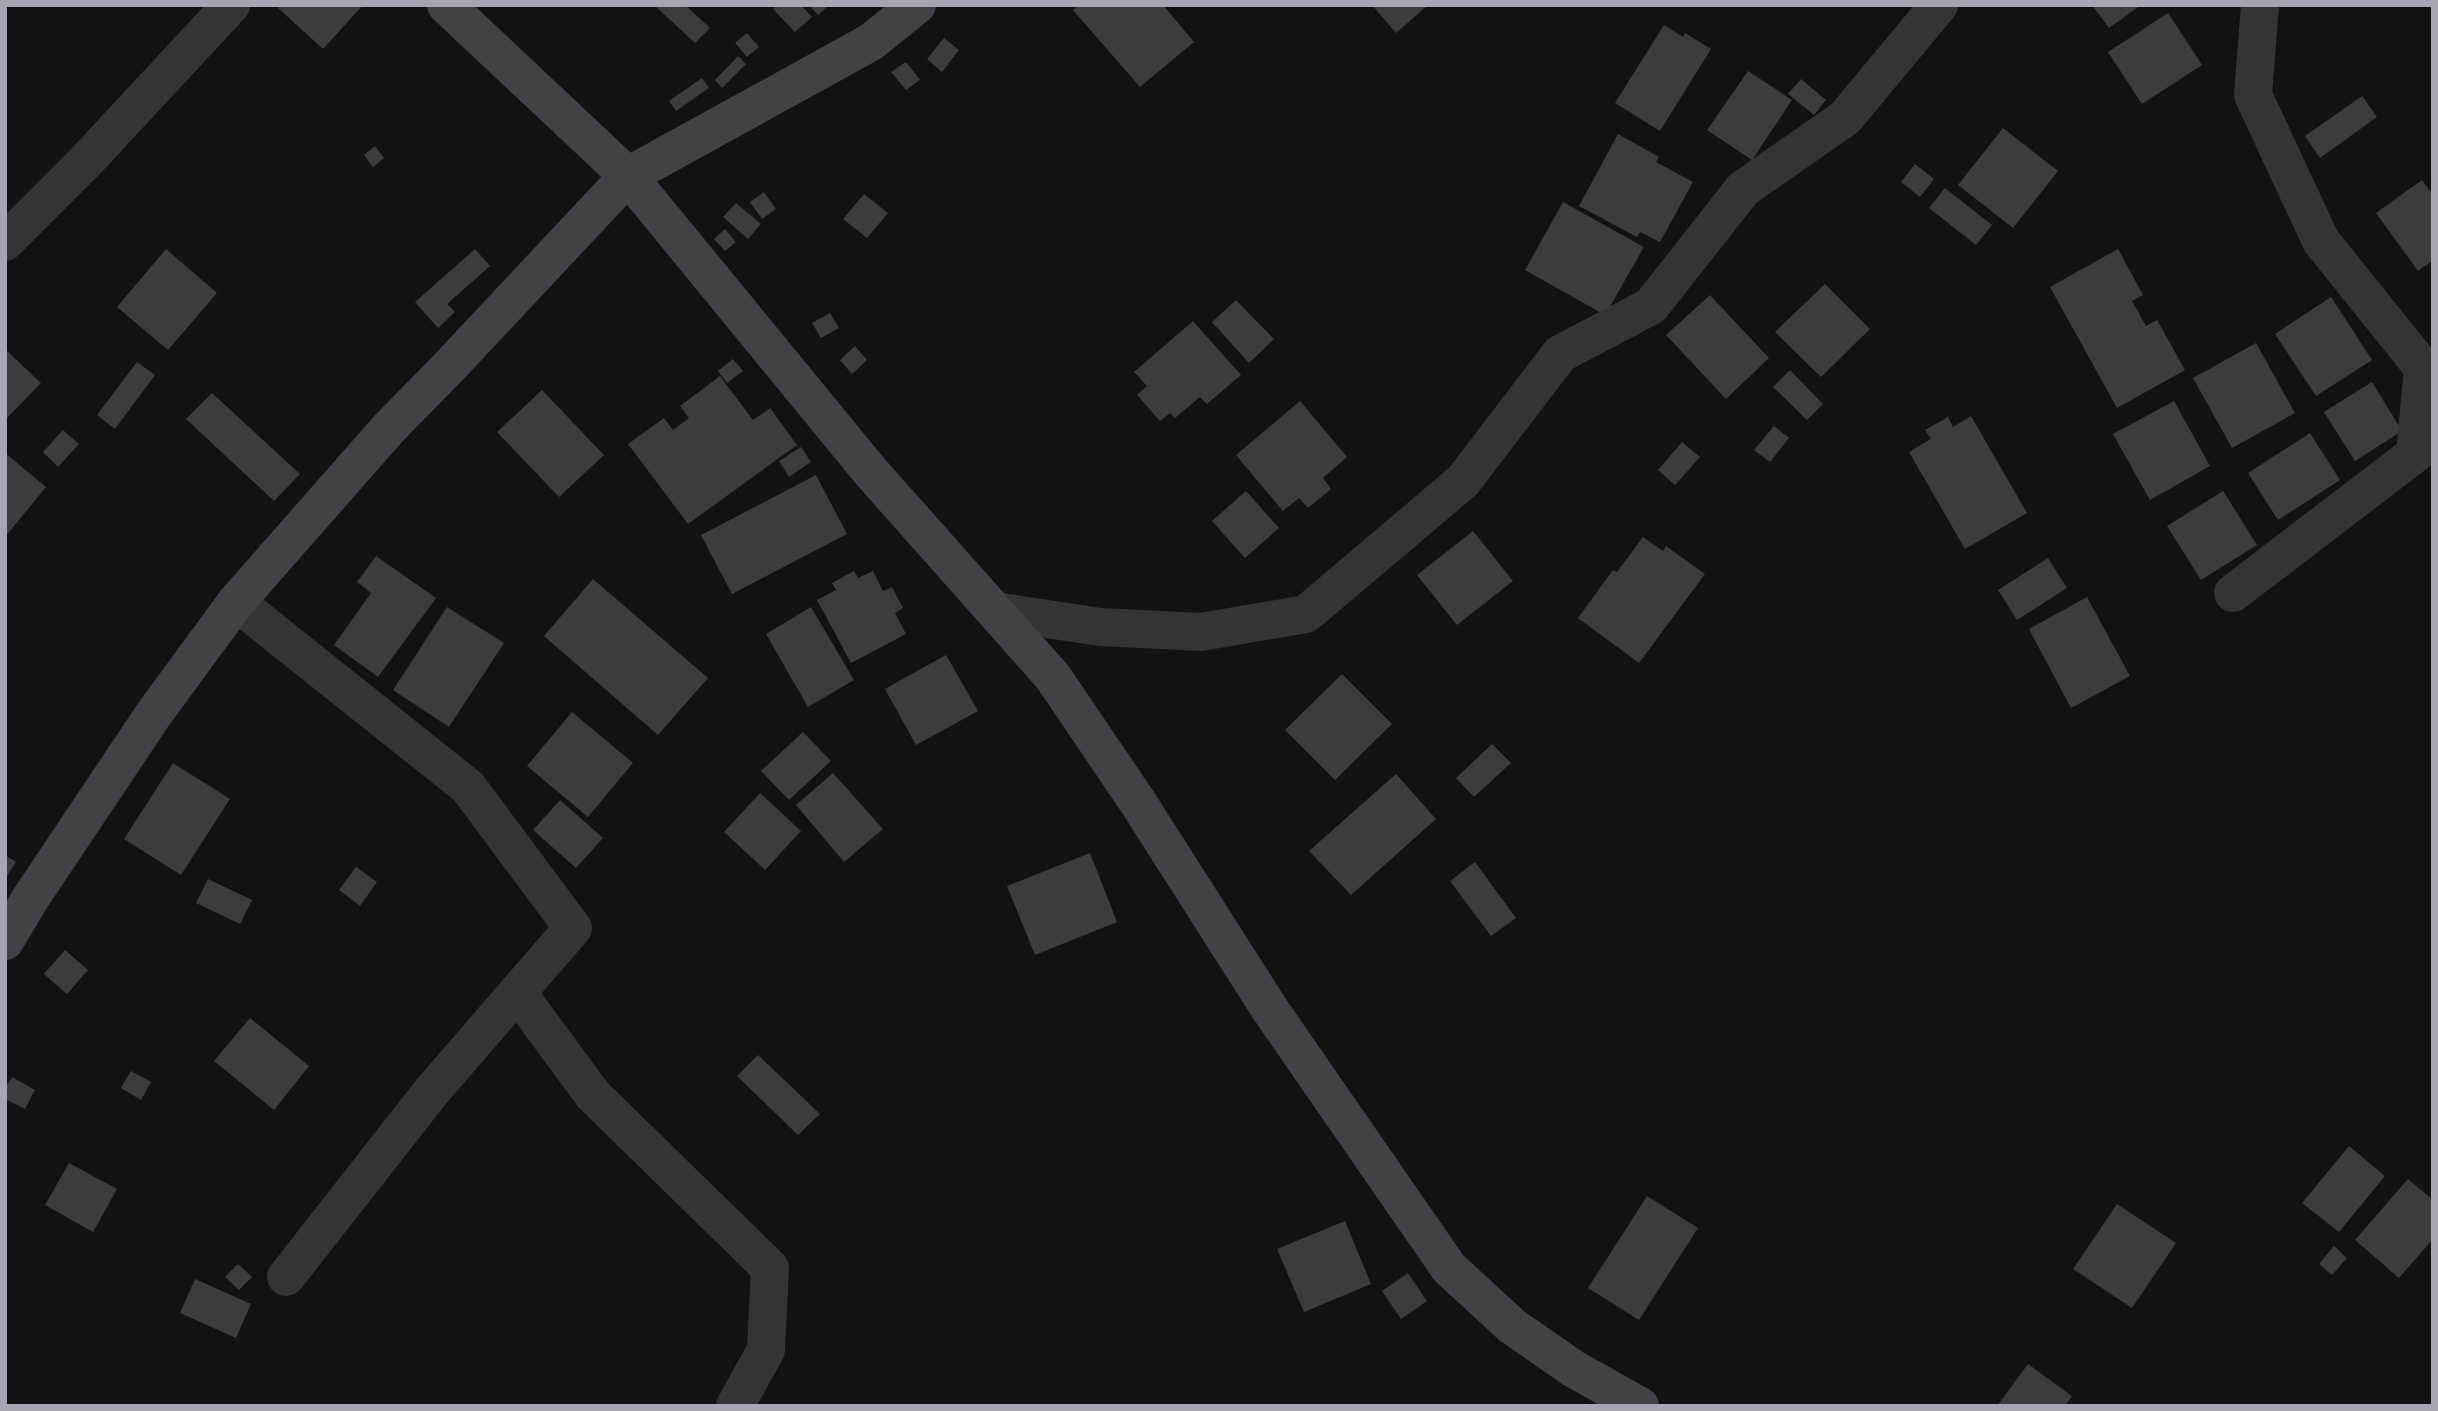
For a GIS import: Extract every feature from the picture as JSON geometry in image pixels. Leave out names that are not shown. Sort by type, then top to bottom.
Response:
[{"type":"street","points":[[5,242],[86,161],[231,5]]},
{"type":"street","points":[[446,5],[628,176],[870,471],[1053,677],[1139,804],[1269,1008],[1449,1268],[1511,1326],[1574,1369],[1640,1406]]},
{"type":"street","points":[[5,941],[30,898],[153,715],[236,602],[389,428],[628,176],[871,42],[917,5]]},
{"type":"street","points":[[995,611],[1100,627],[1201,632],[1306,614],[1462,481],[1560,354],[1651,306],[1743,189],[1845,118],[1939,5]]},
{"type":"street","points":[[2233,593],[2415,454],[2423,368],[2321,241],[2253,95],[2260,5]]},
{"type":"street","points":[[236,602],[468,787],[573,928],[431,1092],[286,1277]]},
{"type":"street","points":[[517,992],[593,1095],[770,1268],[766,1350],[735,1406]]},
{"type":"building","points":[[281,5],[363,5],[323,49],[278,8]]},
{"type":"building","points":[[654,5],[685,5],[710,28],[695,43]]},
{"type":"building","points":[[777,5],[801,5],[812,17],[795,32],[773,9]]},
{"type":"building","points":[[809,5],[829,5],[818,15]]},
{"type":"building","points":[[1078,5],[1163,5],[1194,42],[1140,87],[1073,10]]},
{"type":"building","points":[[1372,5],[1428,5],[1396,33]]},
{"type":"building","points":[[2092,5],[2141,5],[2109,28]]},
{"type":"building","points":[[2168,13],[2202,65],[2142,104],[2108,52]]},
{"type":"building","points":[[1664,25],[1683,37],[1685,33],[1711,49],[1660,131],[1615,103]]},
{"type":"building","points":[[747,33],[759,47],[747,57],[735,43]]},
{"type":"building","points":[[944,38],[959,50],[942,72],[927,59]]},
{"type":"building","points":[[738,56],[746,64],[722,88],[715,80]]},
{"type":"building","points":[[906,62],[920,80],[906,90],[891,72]]},
{"type":"building","points":[[1748,71],[1792,100],[1752,160],[1707,130]]},
{"type":"building","points":[[702,78],[709,88],[676,111],[669,101]]},
{"type":"building","points":[[1801,79],[1826,100],[1814,115],[1788,94]]},
{"type":"building","points":[[2362,96],[2377,117],[2320,158],[2305,136]]},
{"type":"building","points":[[2003,128],[2058,171],[2013,228],[1958,185]]},
{"type":"building","points":[[1618,134],[1659,157],[1656,162],[1693,182],[1660,242],[1640,232],[1637,237],[1579,206]]},
{"type":"building","points":[[375,146],[384,158],[373,167],[364,155]]},
{"type":"building","points":[[1915,164],[1934,179],[1920,197],[1901,182]]},
{"type":"building","points":[[2422,180],[2433,195],[2433,260],[2418,271],[2376,213]]},
{"type":"building","points":[[1945,188],[1992,225],[1976,245],[1929,208]]},
{"type":"building","points":[[764,192],[776,209],[762,219],[750,202]]},
{"type":"building","points":[[864,194],[888,213],[867,238],[843,219]]},
{"type":"building","points":[[1563,202],[1644,247],[1605,315],[1525,270]]},
{"type":"building","points":[[736,203],[761,224],[748,239],[723,217]]},
{"type":"building","points":[[725,229],[736,242],[725,251],[714,239]]},
{"type":"building","points":[[166,249],[217,293],[168,350],[117,307]]},
{"type":"building","points":[[475,249],[490,266],[447,304],[455,312],[438,328],[415,302]]},
{"type":"building","points":[[2118,249],[2143,295],[2132,301],[2146,326],[2157,320],[2185,370],[2117,408],[2050,287]]},
{"type":"building","points":[[1825,284],[1870,329],[1821,377],[1775,332]]},
{"type":"building","points":[[1710,295],[1769,358],[1726,399],[1666,335]]},
{"type":"building","points":[[2331,297],[2372,360],[2316,396],[2275,334]]},
{"type":"building","points":[[1236,300],[1274,339],[1249,363],[1212,322]]},
{"type":"building","points":[[830,313],[839,328],[821,338],[812,323]]},
{"type":"building","points":[[1193,321],[1241,375],[1207,404],[1200,397],[1175,418],[1170,413],[1160,421],[1137,395],[1147,386],[1134,372]]},
{"type":"building","points":[[2256,343],[2295,413],[2232,448],[2193,378]]},
{"type":"building","points":[[855,346],[867,360],[852,374],[840,360]]},
{"type":"building","points":[[5,349],[41,383],[5,420]]},
{"type":"building","points":[[733,359],[743,371],[727,383],[718,371]]},
{"type":"building","points":[[137,362],[155,375],[115,429],[97,415]]},
{"type":"building","points":[[1790,370],[1823,404],[1807,420],[1773,387]]},
{"type":"building","points":[[720,376],[753,420],[770,408],[797,445],[688,524],[628,444],[664,418],[673,430],[689,418],[680,406]]},
{"type":"building","points":[[2372,382],[2402,431],[2355,461],[2324,412]]},
{"type":"building","points":[[542,390],[604,455],[559,497],[497,432]]},
{"type":"building","points":[[212,393],[300,474],[274,501],[186,419]]},
{"type":"building","points":[[1300,401],[1347,457],[1323,478],[1331,489],[1308,508],[1299,498],[1283,511],[1236,455]]},
{"type":"building","points":[[2174,401],[2210,466],[2150,500],[2113,434]]},
{"type":"building","points":[[1971,416],[2027,513],[1965,549],[1909,452],[1931,439],[1925,430],[1948,417],[1953,427]]},
{"type":"building","points":[[1774,426],[1789,438],[1770,462],[1754,450]]},
{"type":"building","points":[[63,430],[79,444],[58,467],[43,452]]},
{"type":"building","points":[[2310,433],[2340,480],[2278,520],[2248,473]]},
{"type":"building","points":[[1682,442],[1700,457],[1675,485],[1658,470]]},
{"type":"building","points":[[801,447],[811,462],[789,477],[779,461]]},
{"type":"building","points":[[5,453],[46,487],[5,537]]},
{"type":"building","points":[[816,475],[847,534],[732,594],[701,535]]},
{"type":"building","points":[[1246,491],[1279,528],[1245,558],[1212,521]]},
{"type":"building","points":[[2223,491],[2257,545],[2201,580],[2167,526]]},
{"type":"building","points":[[1473,531],[1513,581],[1457,625],[1417,575]]},
{"type":"building","points":[[1643,537],[1663,551],[1666,546],[1705,574],[1639,663],[1578,618],[1613,570],[1617,572]]},
{"type":"building","points":[[376,556],[436,598],[378,677],[334,645],[371,593],[357,582]]},
{"type":"building","points":[[2048,558],[2067,588],[2017,620],[1998,590]]},
{"type":"building","points":[[854,571],[858,578],[873,571],[883,591],[892,587],[903,608],[895,613],[906,634],[851,663],[817,600],[836,590],[832,583]]},
{"type":"building","points":[[593,579],[708,678],[658,735],[544,636]]},
{"type":"building","points":[[2087,597],[2130,676],[2071,708],[2029,629]]},
{"type":"building","points":[[447,607],[504,643],[449,727],[393,690]]},
{"type":"building","points":[[811,607],[854,680],[808,707],[766,634]]},
{"type":"building","points":[[946,655],[978,711],[916,745],[885,689]]},
{"type":"building","points":[[1342,674],[1392,724],[1335,780],[1285,730]]},
{"type":"building","points":[[572,712],[633,763],[588,817],[527,766]]},
{"type":"building","points":[[803,732],[831,761],[789,800],[761,771]]},
{"type":"building","points":[[1492,744],[1511,763],[1474,797],[1456,778]]},
{"type":"building","points":[[173,763],[230,799],[181,875],[124,839]]},
{"type":"building","points":[[833,773],[883,829],[844,862],[796,805]]},
{"type":"building","points":[[1396,774],[1436,819],[1351,895],[1309,851]]},
{"type":"building","points":[[760,793],[801,831],[765,870],[724,832]]},
{"type":"building","points":[[560,800],[603,838],[576,868],[533,830]]},
{"type":"building","points":[[1090,853],[1117,922],[1035,955],[1007,886]]},
{"type":"building","points":[[5,855],[16,862],[5,879]]},
{"type":"building","points":[[1475,862],[1516,918],[1491,936],[1450,881]]},
{"type":"building","points":[[356,867],[377,882],[360,906],[339,890]]},
{"type":"building","points":[[208,879],[252,900],[240,924],[196,903]]},
{"type":"building","points":[[65,950],[88,970],[67,994],[44,974]]},
{"type":"building","points":[[250,1018],[309,1066],[274,1110],[214,1061]]},
{"type":"building","points":[[758,1055],[820,1114],[798,1135],[737,1076]]},
{"type":"building","points":[[131,1071],[151,1082],[141,1100],[121,1088]]},
{"type":"building","points":[[12,1077],[35,1090],[25,1109],[5,1099],[5,1088]]},
{"type":"building","points":[[2349,1146],[2385,1176],[2339,1232],[2302,1203]]},
{"type":"building","points":[[69,1163],[117,1189],[93,1232],[45,1205]]},
{"type":"building","points":[[2408,1179],[2433,1200],[2433,1239],[2399,1278],[2355,1240]]},
{"type":"building","points":[[1647,1196],[1698,1228],[1639,1320],[1588,1288]]},
{"type":"building","points":[[2117,1204],[2176,1243],[2132,1308],[2073,1269]]},
{"type":"building","points":[[1345,1221],[1371,1284],[1304,1312],[1277,1249]]},
{"type":"building","points":[[2334,1246],[2347,1258],[2332,1275],[2319,1264]]},
{"type":"building","points":[[238,1264],[252,1277],[239,1290],[225,1277]]},
{"type":"building","points":[[1408,1273],[1427,1301],[1401,1319],[1382,1291]]},
{"type":"building","points":[[195,1279],[251,1304],[236,1338],[180,1313]]},
{"type":"building","points":[[2028,1364],[2072,1396],[2065,1406],[1997,1406]]}]
